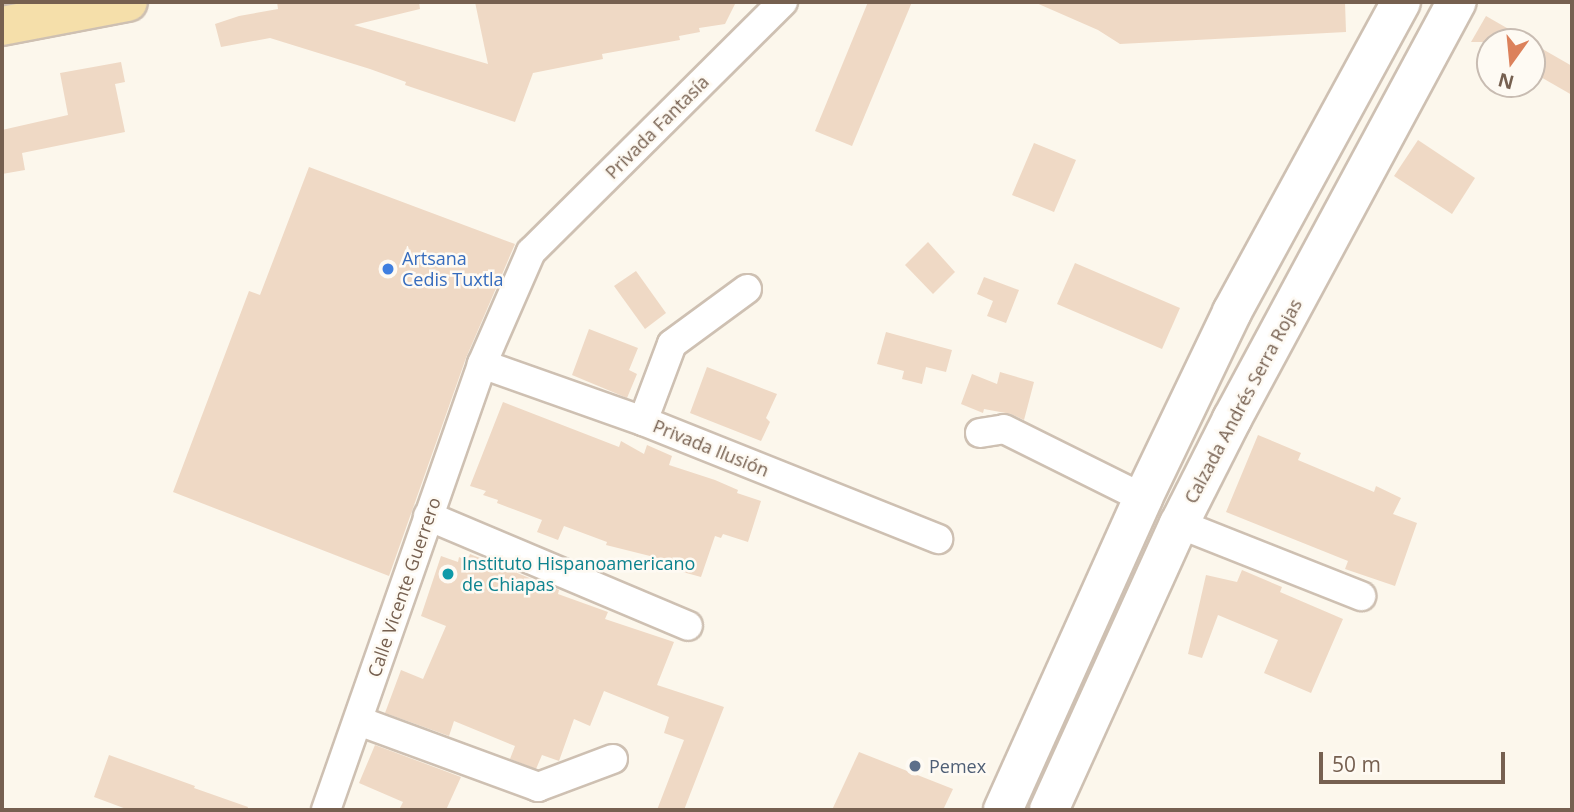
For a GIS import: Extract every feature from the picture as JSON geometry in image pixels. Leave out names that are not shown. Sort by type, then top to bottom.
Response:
[{"type":"main road","points":[[2,26],[128,2]]},
{"type":"main road","points":[[1003,810],[1143,498],[1232,312],[1401,2]]},
{"type":"main road","name":"Calzada Andrés Serra Rojas","points":[[1049,810],[1179,524],[1232,419],[1457,2]]},
{"type":"main road","points":[[1192,396],[1232,419]]},
{"type":"street","name":"Privada Fantasía","points":[[531,252],[783,2]]},
{"type":"street","name":"Calle Vicente Guerrero","points":[[326,810],[482,364],[531,252]]},
{"type":"street","points":[[643,421],[672,344],[747,289]]},
{"type":"street","name":"Privada Ilusión","points":[[482,364],[643,421],[938,539]]},
{"type":"street","points":[[980,433],[1004,429],[1143,498]]},
{"type":"street","points":[[428,516],[688,626]]},
{"type":"street","points":[[1179,524],[1361,596]]},
{"type":"street","points":[[359,721],[538,787],[613,759]]},
{"type":"building","points":[[277,2],[419,2],[420,9],[354,25],[488,64],[475,2],[736,2],[725,24],[699,28],[700,32],[679,36],[680,40],[602,54],[603,59],[533,73],[515,122],[405,85],[406,82],[370,69],[270,38],[221,47],[215,24],[239,16],[278,9]]},
{"type":"building","points":[[868,2],[912,2],[852,146],[815,131]]},
{"type":"building","points":[[1034,2],[1345,2],[1346,32],[1120,44],[1098,30]]},
{"type":"building","points":[[1486,16],[1507,28],[1479,28]]},
{"type":"building","points":[[1546,51],[1572,66],[1572,95],[1546,80]]},
{"type":"building","points":[[121,62],[125,82],[115,84],[125,132],[22,153],[25,170],[2,174],[2,130],[68,115],[60,73]]},
{"type":"building","points":[[1418,140],[1475,178],[1452,214],[1394,176]]},
{"type":"building","points":[[1034,143],[1076,160],[1054,212],[1012,195]]},
{"type":"building","points":[[309,167],[515,244],[466,358],[389,576],[173,492],[249,291],[260,295]]},
{"type":"building","points":[[928,242],[955,272],[933,294],[905,265]]},
{"type":"building","points":[[1075,263],[1180,308],[1162,349],[1057,304]]},
{"type":"building","points":[[636,271],[666,313],[645,329],[614,286]]},
{"type":"building","points":[[984,277],[1019,290],[1006,323],[987,316],[993,301],[977,294]]},
{"type":"building","points":[[589,329],[638,348],[629,370],[637,374],[627,398],[572,375]]},
{"type":"building","points":[[886,332],[952,350],[946,372],[926,367],[922,384],[902,379],[904,371],[877,364]]},
{"type":"building","points":[[707,367],[777,394],[766,418],[770,422],[761,441],[690,413]]},
{"type":"building","points":[[1000,372],[1034,382],[1024,420],[1011,414],[984,409],[983,413],[961,404],[972,374],[997,384]]},
{"type":"building","points":[[503,402],[619,447],[621,441],[644,454],[647,445],[672,456],[669,465],[715,480],[738,490],[737,493],[761,501],[748,542],[723,534],[721,538],[715,536],[701,577],[679,571],[657,561],[658,558],[606,545],[607,542],[564,526],[558,540],[537,532],[542,520],[497,503],[498,500],[483,495],[486,491],[470,486]]},
{"type":"building","points":[[1258,435],[1301,453],[1298,460],[1374,492],[1376,486],[1401,498],[1393,514],[1417,523],[1395,586],[1345,569],[1348,561],[1226,512]]},
{"type":"building","points":[[470,554],[559,590],[558,594],[608,612],[605,619],[674,642],[657,685],[724,707],[684,810],[657,810],[684,740],[664,733],[669,717],[604,691],[590,726],[574,719],[559,761],[542,755],[536,769],[510,759],[515,746],[454,721],[449,736],[385,713],[401,670],[423,679],[446,626],[421,616],[441,556],[458,562],[459,557],[467,561]]},
{"type":"building","points":[[1242,570],[1282,587],[1280,592],[1343,619],[1311,693],[1264,673],[1278,640],[1218,615],[1202,658],[1188,654],[1206,575],[1237,582]]},
{"type":"building","points":[[375,745],[461,777],[446,810],[399,810],[403,802],[359,783]]},
{"type":"building","points":[[859,752],[953,789],[943,810],[832,810]]},
{"type":"building","points":[[109,755],[248,807],[247,810],[129,810],[94,797]]},
{"type":"place","name":"Artsana Cedis Tuxtla","points":[[388,269]]},
{"type":"place","name":"Instituto Hispanoamericano de Chiapas","points":[[448,574]]},
{"type":"place","name":"Pemex","points":[[915,766]]}]
